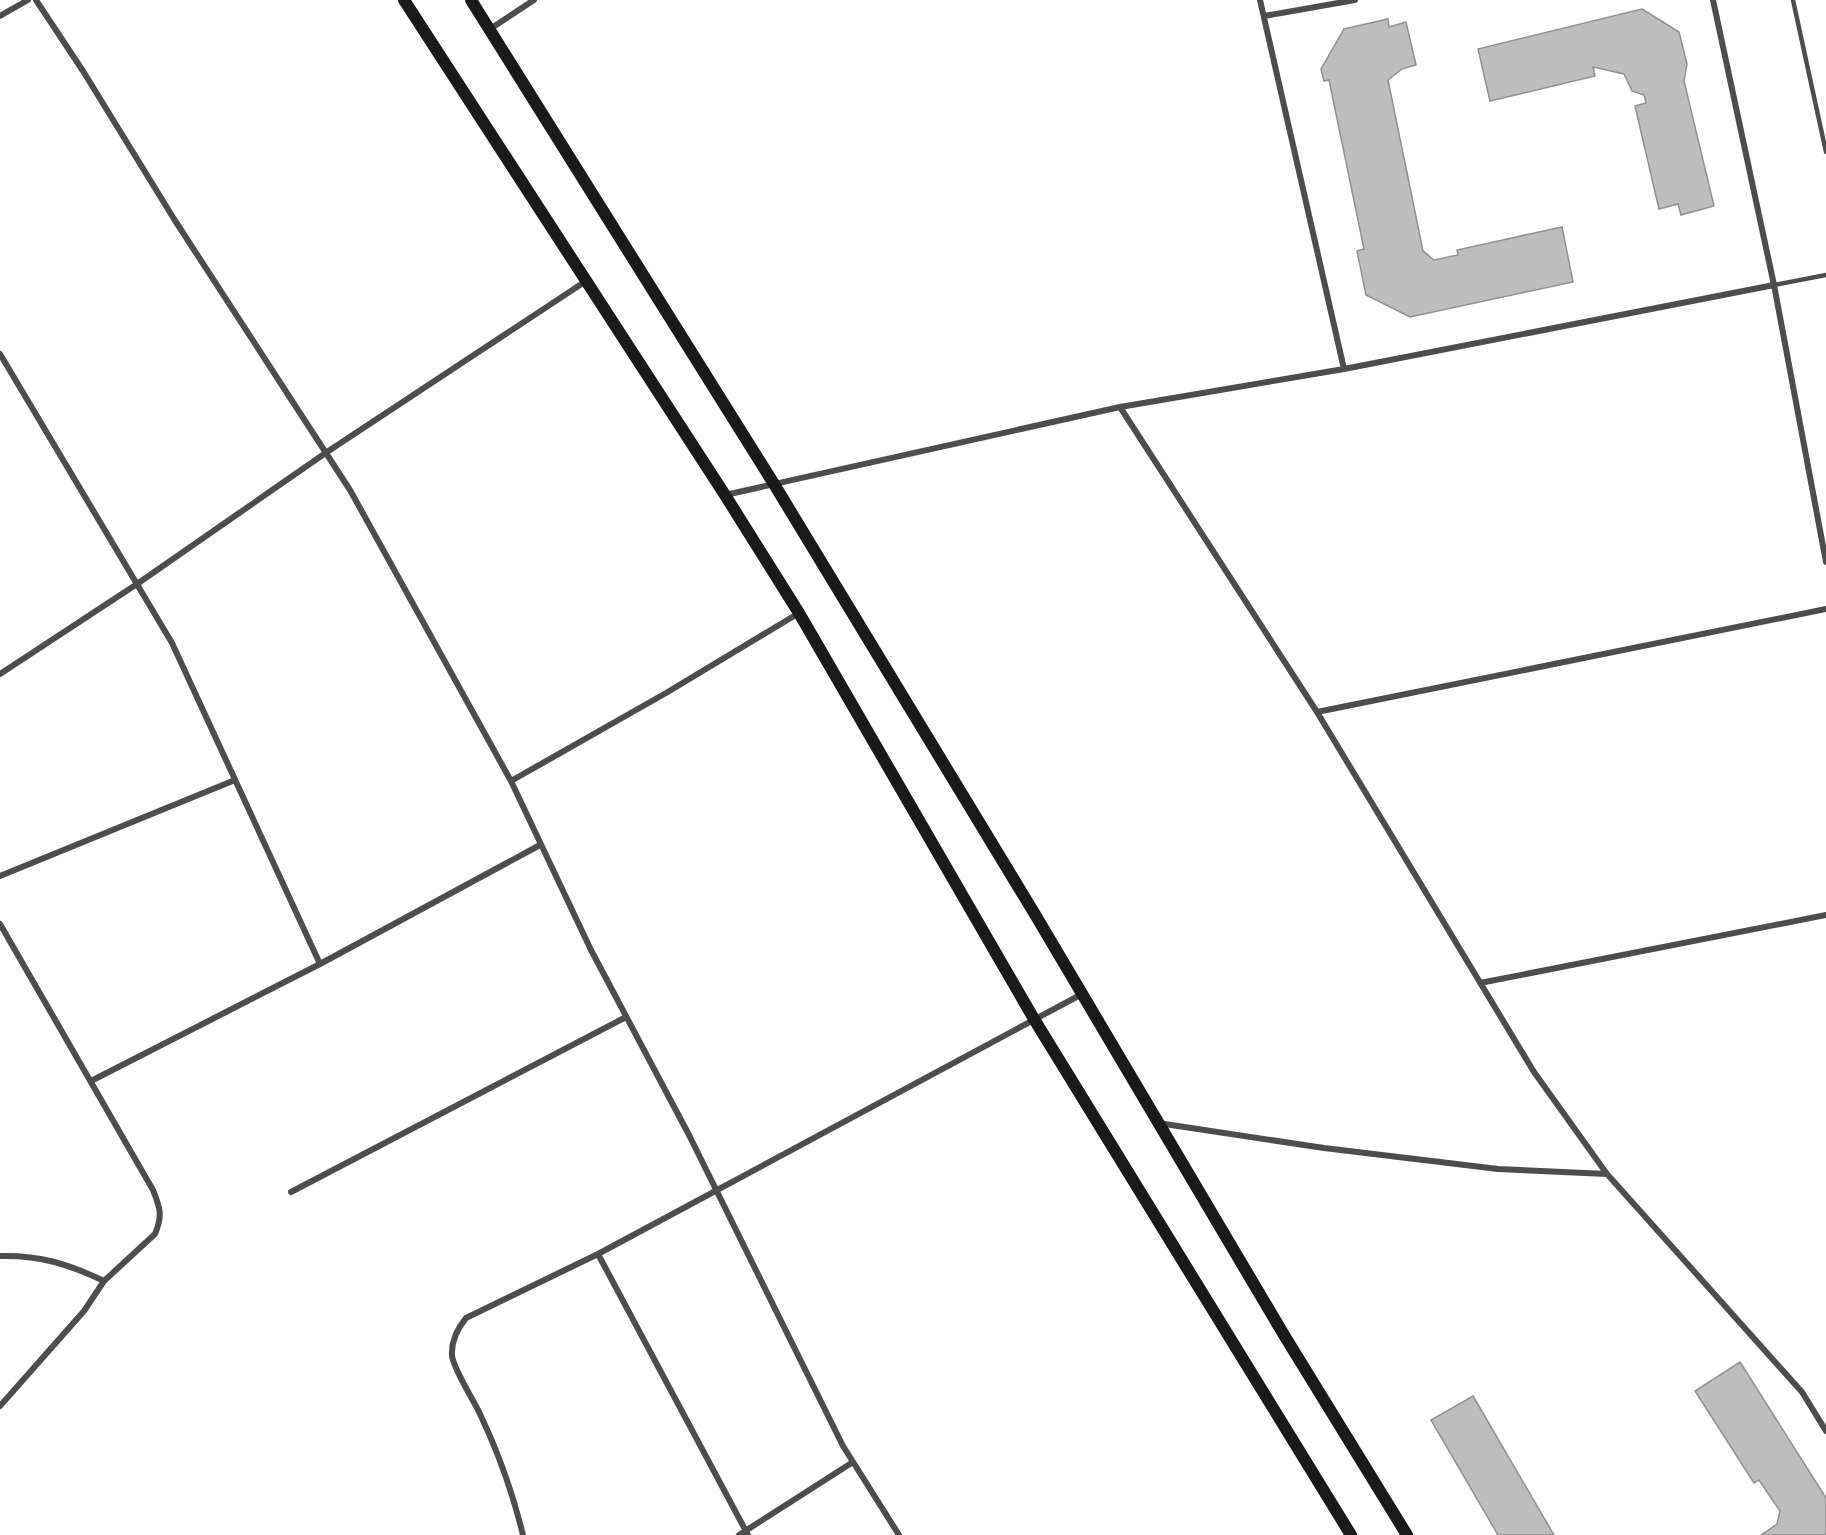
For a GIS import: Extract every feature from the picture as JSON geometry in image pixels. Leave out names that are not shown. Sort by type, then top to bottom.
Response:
[{"type":"main road","points":[[404,0],[799,613],[1034,1019],[1351,1535]]},
{"type":"main road","points":[[471,0],[774,484],[1407,1535]]},
{"type":"street","points":[[0,16],[28,0]]},
{"type":"street","points":[[36,0],[83,71],[174,219],[350,490],[511,781],[591,950],[716,1189],[785,1330],[853,1462],[898,1535]]},
{"type":"street","points":[[489,30],[534,0]]},
{"type":"street","points":[[1260,0],[1344,369]]},
{"type":"street","points":[[1264,16],[1355,0]]},
{"type":"street","points":[[1713,0],[1774,285],[1826,562]]},
{"type":"street","points":[[0,674],[137,584],[327,452],[586,282]]},
{"type":"street","points":[[725,495],[1120,407],[1344,369],[1774,285]]},
{"type":"street","points":[[0,354],[172,643],[320,964]]},
{"type":"street","points":[[1120,407],[1317,712],[1534,1072],[1607,1174],[1802,1392],[1826,1431]]},
{"type":"street","points":[[1317,712],[1826,609]]},
{"type":"street","points":[[511,781],[666,693],[799,613]]},
{"type":"street","points":[[0,876],[235,780]]},
{"type":"street","points":[[91,1081],[320,964],[540,845]]},
{"type":"street","points":[[1480,983],[1826,915]]},
{"type":"street","points":[[0,924],[153,1190],[161,1210],[155,1234],[104,1281],[84,1311],[0,1406]]},
{"type":"street","points":[[523,1535],[516,1506],[481,1415],[453,1359],[452,1346],[458,1327],[466,1318],[598,1254],[1082,994]]},
{"type":"street","points":[[291,1192],[626,1017]]},
{"type":"street","points":[[1157,1123],[1324,1148],[1498,1169],[1607,1174]]},
{"type":"street","points":[[598,1254],[744,1534],[853,1462]]},
{"type":"street","points":[[0,1256],[24,1256],[52,1260],[104,1281]]},
{"type":"lane","points":[[1793,0],[1826,152]]},
{"type":"lane","points":[[1774,285],[1826,275]]},
{"type":"building","points":[[1642,9],[1679,32],[1687,64],[1684,81],[1714,206],[1681,215],[1678,204],[1659,209],[1635,106],[1646,103],[1644,95],[1632,91],[1624,74],[1593,67],[1595,76],[1490,101],[1478,49]]},
{"type":"building","points":[[1388,19],[1389,27],[1406,22],[1416,65],[1402,69],[1388,80],[1423,251],[1434,260],[1458,255],[1457,250],[1562,227],[1573,282],[1410,317],[1366,295],[1357,251],[1364,249],[1329,80],[1324,81],[1321,69],[1344,29]]},
{"type":"building","points":[[1740,1362],[1826,1498],[1826,1535],[1761,1535],[1777,1524],[1780,1511],[1759,1480],[1754,1483],[1695,1391]]},
{"type":"building","points":[[1473,1396],[1554,1535],[1498,1535],[1431,1420]]}]
